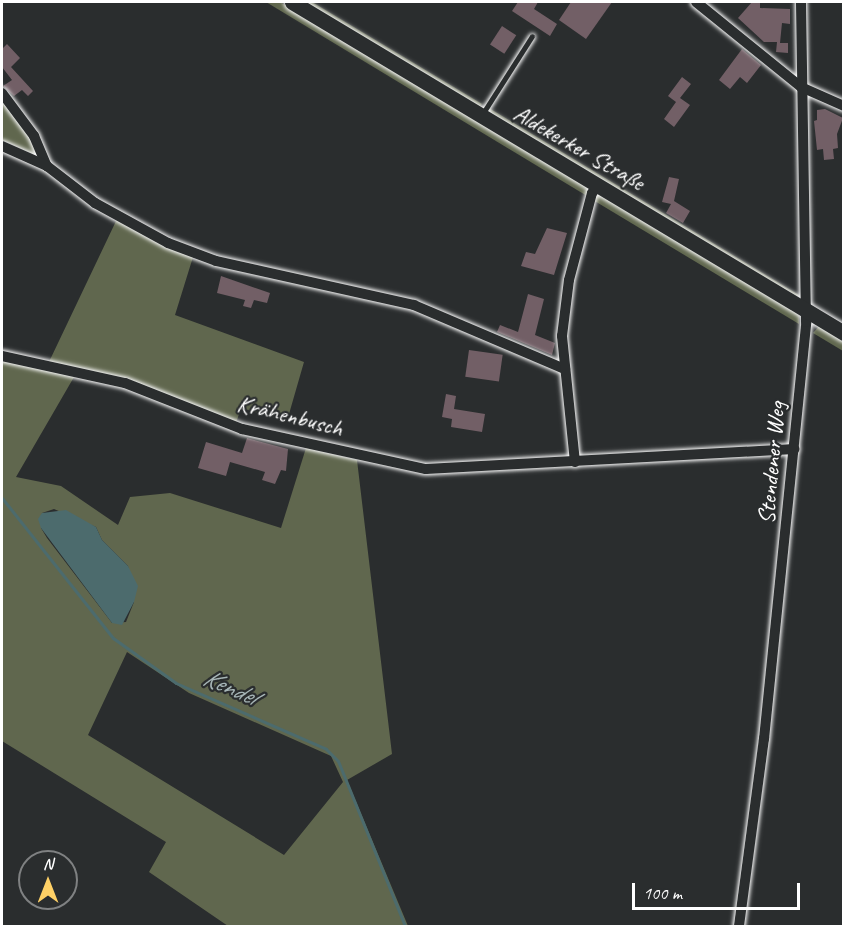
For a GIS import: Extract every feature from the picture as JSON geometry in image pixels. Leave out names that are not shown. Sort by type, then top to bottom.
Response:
[{"type":"street","name":"Aldekerker Straße","points":[[292,2],[843,333]]},
{"type":"street","points":[[696,2],[801,87],[843,106]]},
{"type":"street","name":"Stendener Weg","points":[[739,927],[794,449],[807,310],[801,2]]},
{"type":"street","points":[[2,93],[34,136],[47,166]]},
{"type":"street","points":[[2,146],[47,166],[95,203],[168,243],[216,261],[414,305],[565,369]]},
{"type":"street","points":[[575,462],[562,336],[569,280],[592,193],[599,185]]},
{"type":"street","name":"Krähenbusch","points":[[2,356],[125,383],[242,429],[426,469],[794,449]]},
{"type":"lane","points":[[480,117],[532,36]]},
{"type":"green space","points":[[266,2],[280,2],[589,186],[587,196]]},
{"type":"green space","points":[[302,2],[312,2],[482,104],[479,107]]},
{"type":"green space","points":[[2,100],[30,138],[40,157],[2,140]]},
{"type":"green space","points":[[489,108],[799,295],[797,298],[487,113]]},
{"type":"green space","points":[[598,194],[792,308],[799,316],[799,324],[593,200]]},
{"type":"green space","points":[[117,219],[193,257],[175,315],[304,362],[287,421],[241,408],[236,423],[125,379],[48,364]]},
{"type":"green space","points":[[820,325],[843,339],[843,351],[813,333]]},
{"type":"green space","points":[[2,360],[74,377],[16,477],[61,486],[118,525],[130,497],[170,493],[281,528],[306,448],[357,460],[392,754],[347,780],[408,926],[228,926],[149,872],[166,842],[2,741]],"holes":[[[54,509],[96,527],[102,540],[128,566],[134,602],[126,622],[112,623],[47,538],[41,528],[42,513]],[[127,652],[189,693],[331,756],[343,782],[284,855],[88,735]]]},
{"type":"water","points":[[66,510],[96,527],[102,540],[128,566],[138,586],[134,602],[122,625],[112,623],[41,528],[38,519],[42,513]]},
{"type":"building","points":[[518,2],[538,2],[534,9],[557,24],[550,36],[512,11]]},
{"type":"building","points":[[571,2],[612,2],[586,39],[559,20]]},
{"type":"building","points":[[752,2],[760,2],[760,8],[790,9],[790,24],[782,23],[780,43],[788,43],[788,53],[776,52],[777,42],[764,42],[738,18]]},
{"type":"building","points":[[502,26],[516,35],[504,54],[490,44]]},
{"type":"building","points":[[7,44],[20,58],[11,67],[33,91],[28,96],[22,90],[14,96],[3,86],[12,80],[2,67],[2,49]]},
{"type":"building","points":[[742,49],[761,65],[747,83],[740,77],[730,89],[719,80]]},
{"type":"building","points":[[682,77],[691,84],[680,98],[690,105],[674,127],[664,119],[676,102],[668,96]]},
{"type":"building","points":[[825,109],[843,118],[837,134],[838,148],[833,149],[834,159],[824,160],[823,149],[817,150],[814,121],[817,120],[817,110]]},
{"type":"building","points":[[669,177],[679,179],[674,201],[690,211],[683,223],[666,213],[671,204],[662,202]]},
{"type":"building","points":[[547,228],[567,233],[554,275],[521,266],[526,252],[535,254]]},
{"type":"building","points":[[221,276],[270,293],[267,303],[254,300],[251,308],[243,306],[245,300],[217,293]]},
{"type":"building","points":[[528,294],[544,299],[535,335],[555,343],[552,355],[497,332],[500,325],[518,332]]},
{"type":"building","points":[[469,350],[503,355],[499,381],[465,377]]},
{"type":"building","points":[[446,394],[456,396],[454,409],[485,414],[482,432],[451,427],[452,419],[442,417]]},
{"type":"building","points":[[247,438],[288,449],[286,471],[281,470],[275,484],[262,480],[265,472],[230,462],[226,476],[198,468],[206,442],[242,453]]},
{"type":"waterway","name":"Kendel","points":[[2,498],[113,638],[176,683],[326,749],[338,761],[405,926]]}]
